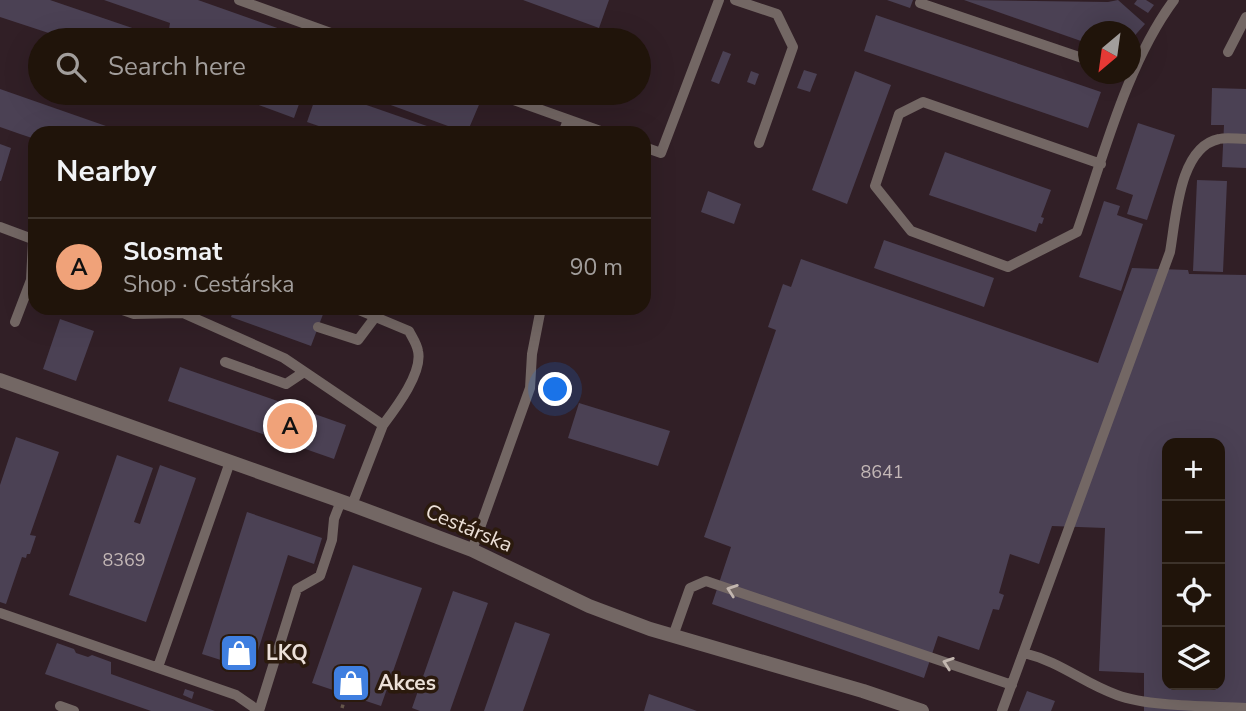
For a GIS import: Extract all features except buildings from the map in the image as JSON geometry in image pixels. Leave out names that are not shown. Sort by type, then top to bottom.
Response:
[{"type":"street","name":"Cestárska","points":[[0,380],[472,550],[589,606],[673,636],[863,691],[922,711]]},
{"type":"lane","points":[[239,0],[317,28]]},
{"type":"lane","points":[[651,149],[661,153],[719,0]]},
{"type":"lane","points":[[735,0],[777,14],[793,47],[759,143]]},
{"type":"lane","points":[[1141,54],[1174,0]]},
{"type":"lane","points":[[920,3],[1078,57]]},
{"type":"lane","points":[[1228,52],[1246,17]]},
{"type":"lane","points":[[1101,164],[923,102],[899,114],[875,186],[911,231],[1007,267],[1077,232],[1101,164],[1126,84]]},
{"type":"lane","points":[[527,105],[586,126]]},
{"type":"lane","points":[[566,126],[568,120]]},
{"type":"lane","points":[[1002,711],[1170,252],[1181,188],[1191,160],[1199,149],[1220,138],[1246,139]]},
{"type":"lane","points":[[0,227],[28,238]]},
{"type":"lane","points":[[15,322],[28,292]]},
{"type":"lane","points":[[194,315],[284,358],[383,425]]},
{"type":"lane","points":[[472,550],[530,388],[532,354],[540,315]]},
{"type":"lane","points":[[0,613],[236,695],[259,711],[297,589],[320,576],[332,540],[334,519],[347,503],[383,425],[402,400],[414,376],[419,353],[409,331],[376,316],[358,340],[318,327]]},
{"type":"lane","points":[[225,362],[286,384],[304,372]]},
{"type":"lane","points":[[158,667],[230,462]]},
{"type":"lane","points":[[673,636],[690,588],[706,581],[1012,685]]},
{"type":"lane","points":[[1024,653],[1048,658],[1097,687],[1119,696],[1142,701],[1246,708]]},
{"type":"lane","points":[[60,706],[74,711]]},
{"type":"path","points":[[342,708],[346,694]]},
{"type":"shaded area","points":[[0,0],[1246,0],[1246,711],[0,711]]},
{"type":"place","name":"Slosmat","points":[[290,426]]},
{"type":"place","name":"LKQ","points":[[239,653]]},
{"type":"place","name":"Akces","points":[[351,683]]}]
